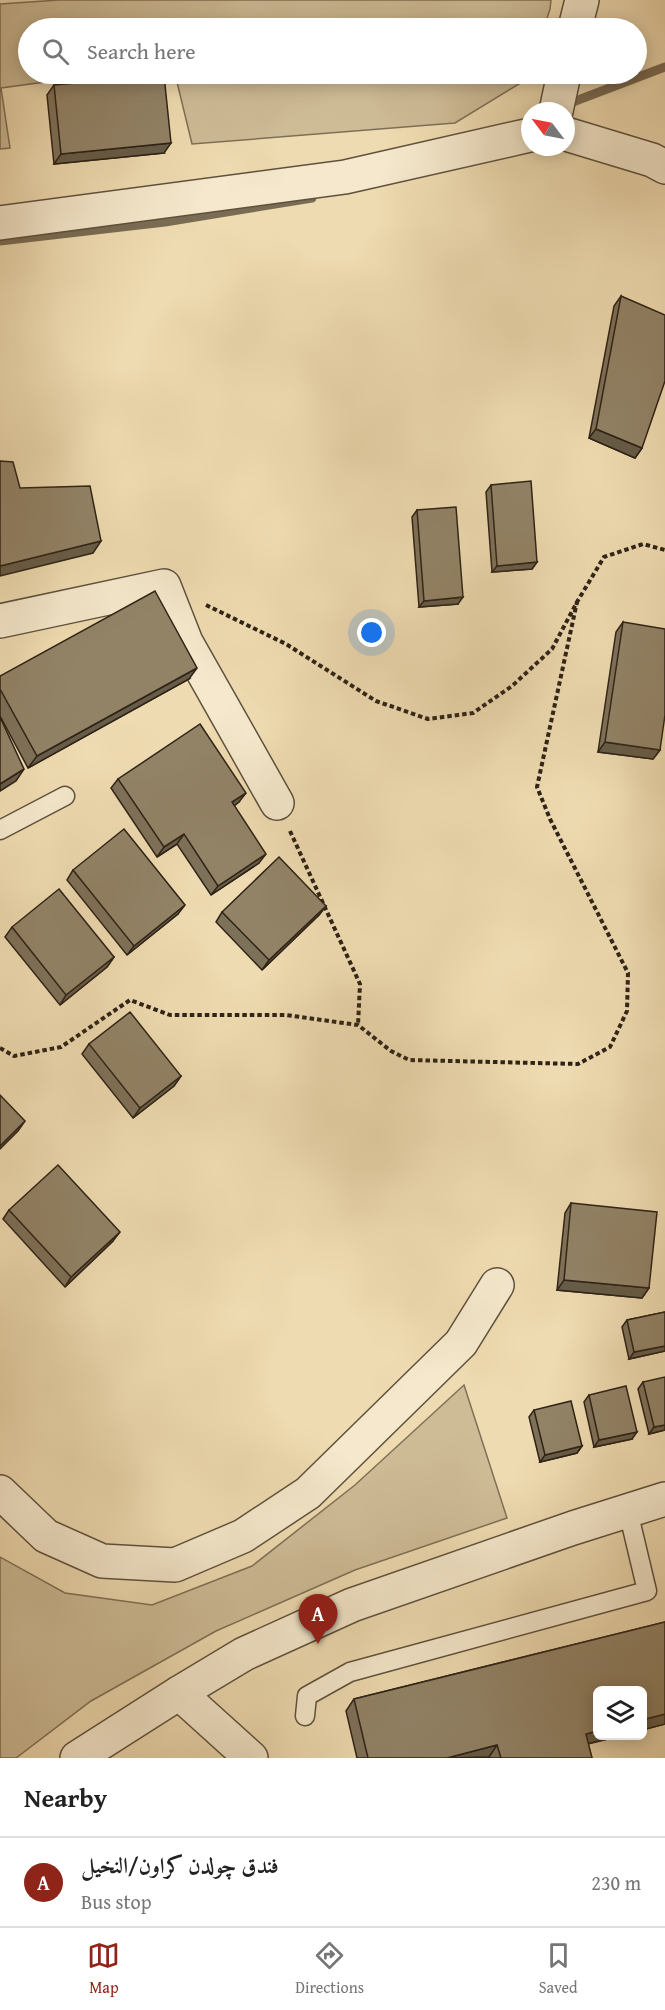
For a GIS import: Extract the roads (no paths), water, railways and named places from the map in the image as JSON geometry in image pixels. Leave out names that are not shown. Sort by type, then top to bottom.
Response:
[{"type":"street","points":[[578,18],[582,0]]},
{"type":"street","points":[[558,102],[562,84]]},
{"type":"street","points":[[0,223],[345,177],[521,137]]},
{"type":"street","points":[[575,138],[652,160],[665,166]]},
{"type":"street","points":[[0,621],[164,586],[186,642],[277,803]]},
{"type":"street","points":[[0,1492],[46,1536],[102,1562],[175,1565],[243,1536],[308,1493],[461,1343],[497,1285]]},
{"type":"street","points":[[77,1758],[244,1654],[352,1605],[573,1528],[665,1499]]},
{"type":"street","points":[[179,1693],[251,1758]]},
{"type":"lane","points":[[0,830],[65,796]]},
{"type":"lane","points":[[305,1716],[307,1696],[350,1672],[647,1591],[628,1511]]},
{"type":"waterway","points":[[647,74],[665,67]]},
{"type":"waterway","points":[[573,102],[620,84]]},
{"type":"waterway","points":[[0,241],[165,222],[312,198]]},
{"type":"place","name":"فندق چولدن كراون/النخيل","points":[[318,1644]]}]
